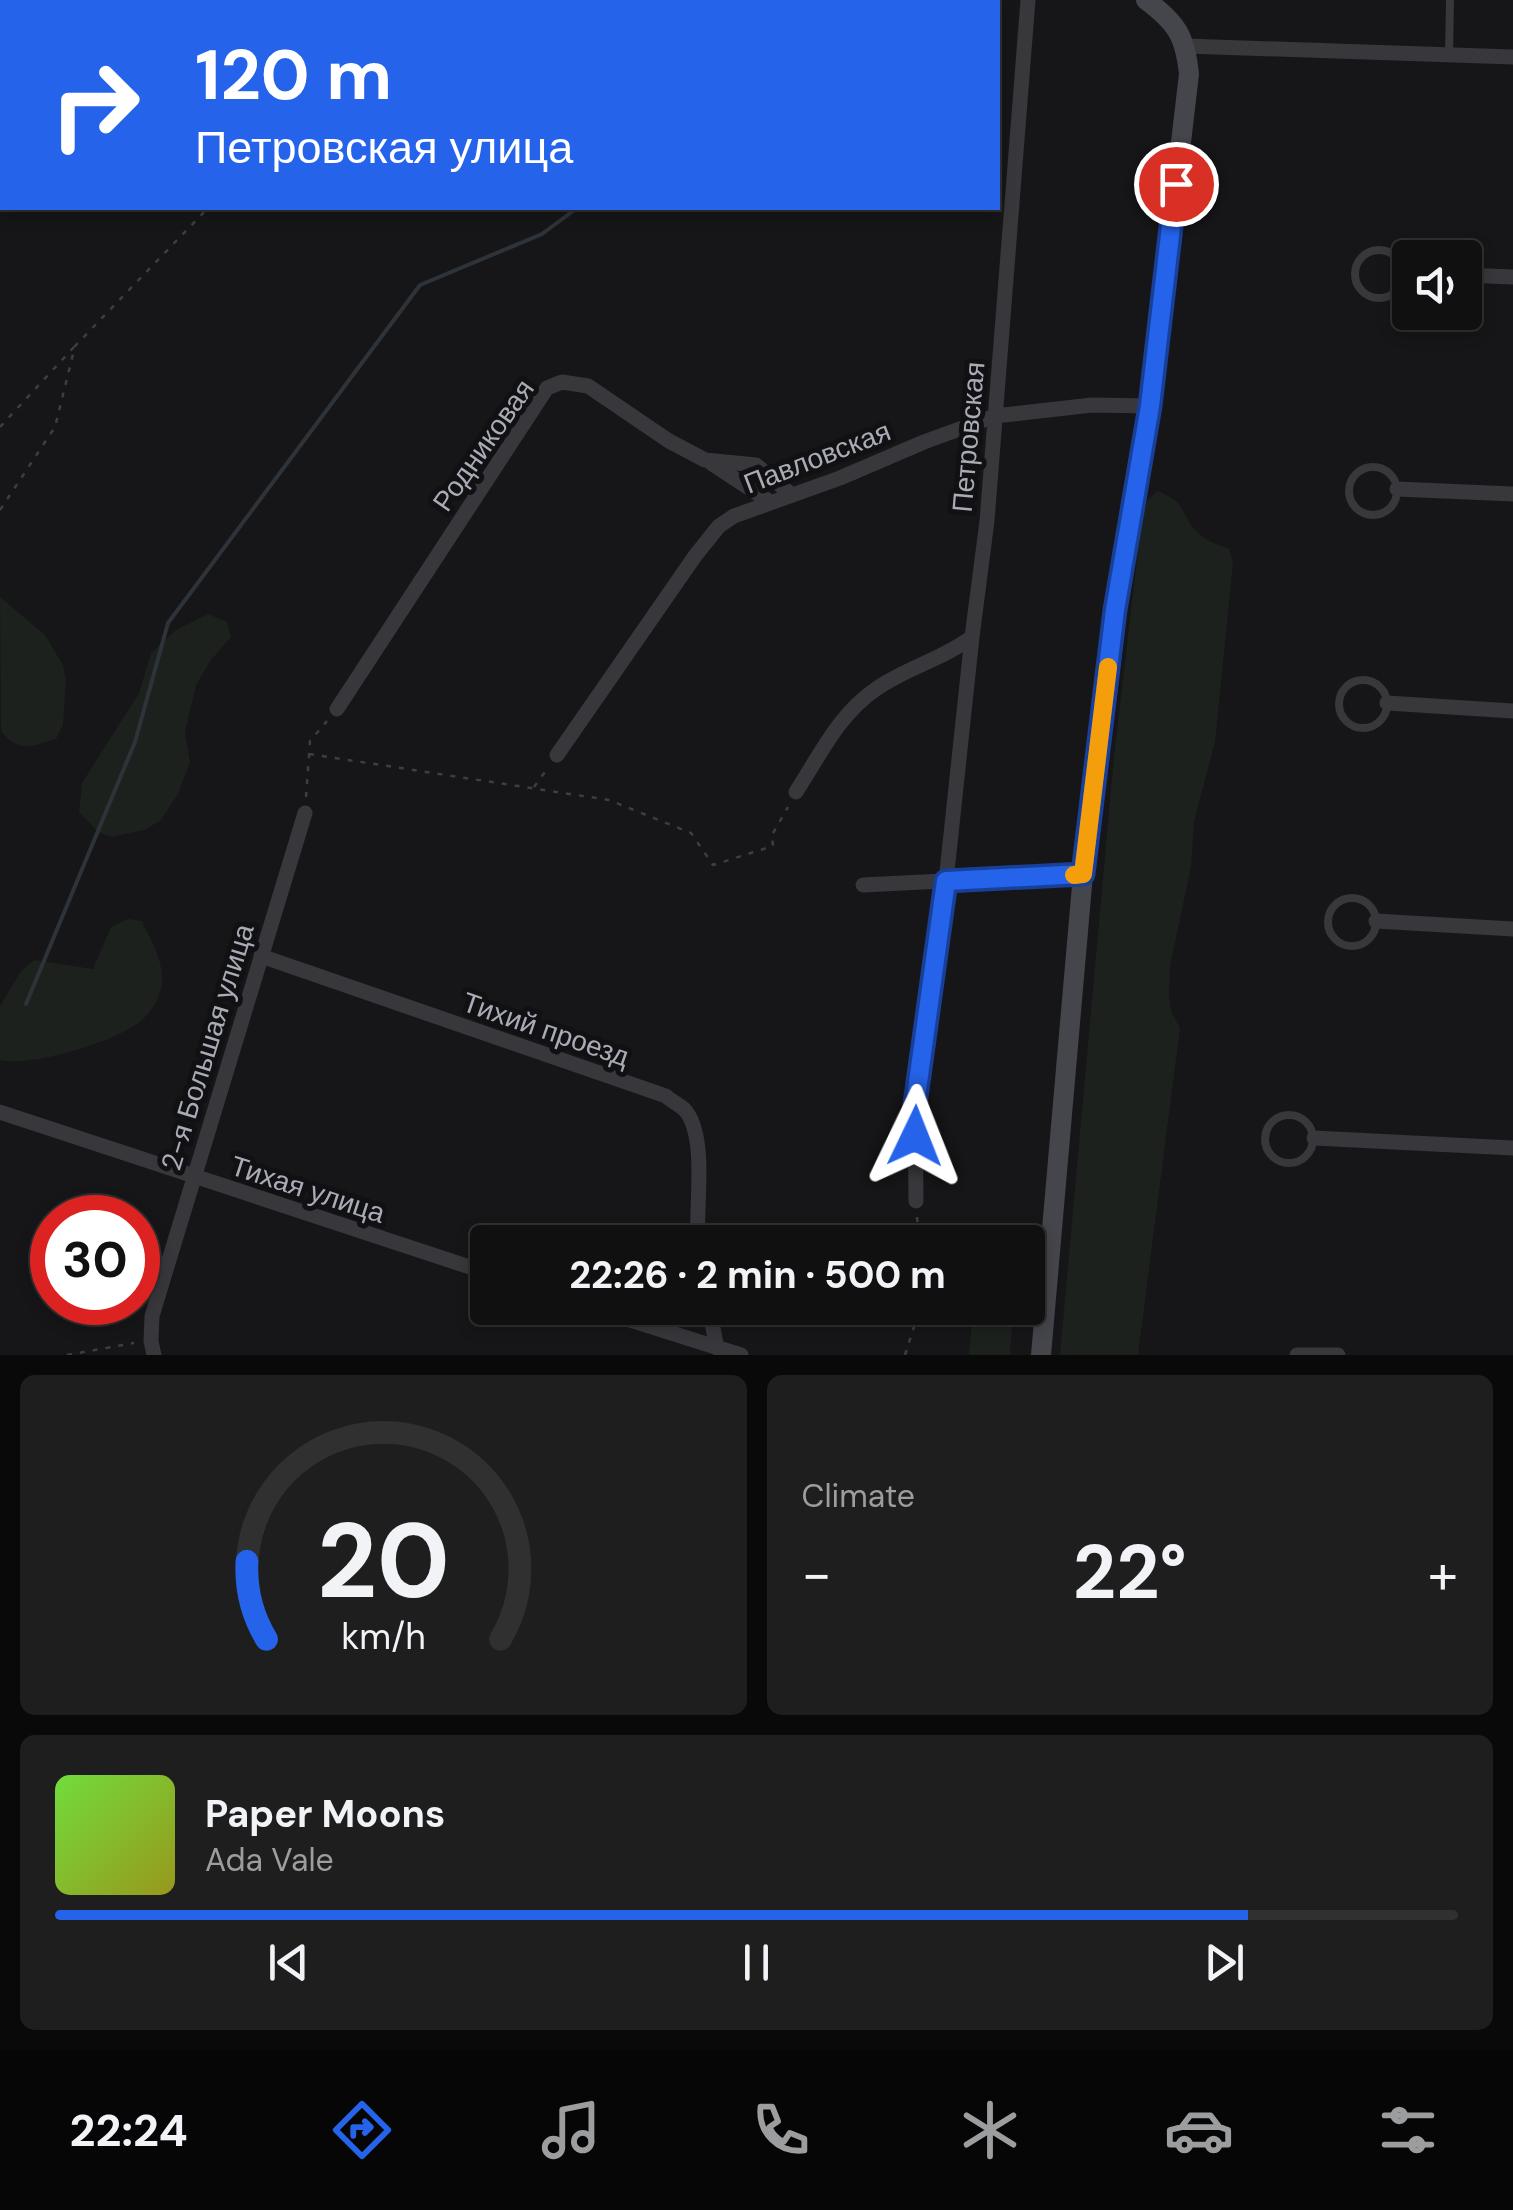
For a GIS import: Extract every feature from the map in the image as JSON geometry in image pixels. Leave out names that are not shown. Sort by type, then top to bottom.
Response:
[{"type":"street","name":"Петровская","points":[[916,1201],[915,1104],[946,881],[986,521],[1028,0]]},
{"type":"street","points":[[1042,1355],[1083,874],[1115,610],[1150,406],[1190,74],[1186,46],[1172,22],[1146,0]]},
{"type":"street","points":[[1186,46],[1513,57]]},
{"type":"street","points":[[1482,275],[1513,276]]},
{"type":"street","name":"Родниковая","points":[[338,708],[547,388],[562,382],[588,386],[669,442],[704,460],[756,465],[792,495]]},
{"type":"street","name":"Павловская","points":[[556,755],[707,541],[734,516],[996,416],[1092,405],[1150,406]]},
{"type":"street","points":[[704,460],[770,502]]},
{"type":"street","points":[[1397,489],[1513,494]]},
{"type":"street","points":[[796,792],[846,714],[877,688],[972,637]]},
{"type":"street","points":[[1387,703],[1513,711]]},
{"type":"street","name":"2-я Большая улица","points":[[152,1348],[152,1316],[304,812]]},
{"type":"street","points":[[863,885],[1083,874]]},
{"type":"street","points":[[1376,921],[1513,929]]},
{"type":"street","name":"Тихий проезд","points":[[261,956],[666,1096],[686,1111],[696,1138],[698,1225]]},
{"type":"street","name":"Тихая улица","points":[[0,1112],[470,1268]]},
{"type":"street","points":[[1314,1138],[1513,1148]]},
{"type":"street","points":[[645,1325],[740,1355]]},
{"type":"street","points":[[713,1325],[717,1348]]},
{"type":"street","points":[[1297,1355],[1338,1355]]},
{"type":"lane","points":[[1449,55],[1450,0]]},
{"type":"lane","points":[[1378,250],[1398,258],[1407,273],[1392,294],[1376,298],[1362,290],[1355,275],[1364,255],[1378,250]]},
{"type":"lane","points":[[1371,466],[1386,470],[1397,489],[1386,511],[1370,514],[1355,507],[1348,492],[1357,472],[1371,466]]},
{"type":"lane","points":[[1357,680],[1374,682],[1387,703],[1378,723],[1364,728],[1350,724],[1339,706],[1343,690],[1357,680]]},
{"type":"lane","points":[[1350,898],[1365,902],[1376,921],[1371,937],[1357,946],[1334,939],[1328,916],[1336,904],[1350,898]]},
{"type":"lane","points":[[1288,1115],[1308,1124],[1314,1138],[1303,1159],[1286,1163],[1272,1156],[1265,1140],[1274,1120],[1288,1115]]},
{"type":"path","points":[[0,426],[206,210]]},
{"type":"path","points":[[0,510],[55,427],[75,346]]},
{"type":"path","points":[[304,812],[310,741],[338,708]]},
{"type":"path","points":[[309,754],[609,800],[692,833],[713,865],[773,846],[772,836],[796,792]]},
{"type":"path","points":[[534,787],[556,755]]},
{"type":"path","points":[[916,1201],[918,1225]]},
{"type":"path","points":[[905,1355],[915,1325]]},
{"type":"path","points":[[67,1355],[152,1348]]},
{"type":"shaded area","points":[[1157,491],[1179,504],[1201,536],[1229,549],[1233,563],[1215,742],[1194,822],[1191,867],[1170,966],[1171,1011],[1180,1028],[1138,1355],[1060,1355],[1114,756],[1142,516],[1146,502]]},
{"type":"shaded area","points":[[0,597],[45,635],[63,665],[63,725],[56,739],[20,745],[1,731]]},
{"type":"shaded area","points":[[208,614],[227,622],[231,637],[196,685],[185,732],[190,762],[178,794],[160,821],[144,830],[112,837],[99,833],[79,812],[82,783],[139,693],[151,653],[176,630]]},
{"type":"shaded area","points":[[128,919],[142,921],[161,966],[159,995],[146,1016],[130,1029],[73,1051],[31,1060],[0,1060],[0,1006],[21,971],[34,960],[93,969],[111,927]]},
{"type":"shaded area","points":[[972,1325],[1012,1325],[1010,1355],[969,1355]]},
{"type":"waterway","points":[[26,1004],[135,742],[168,623],[420,285],[542,234],[574,210]]},
{"type":"slow traffic","points":[[1074,875],[1083,874],[1108,667]]},
{"type":"route","points":[[915,1136],[915,1104],[946,881],[1083,874],[1115,610],[1150,406],[1176,184]]}]
